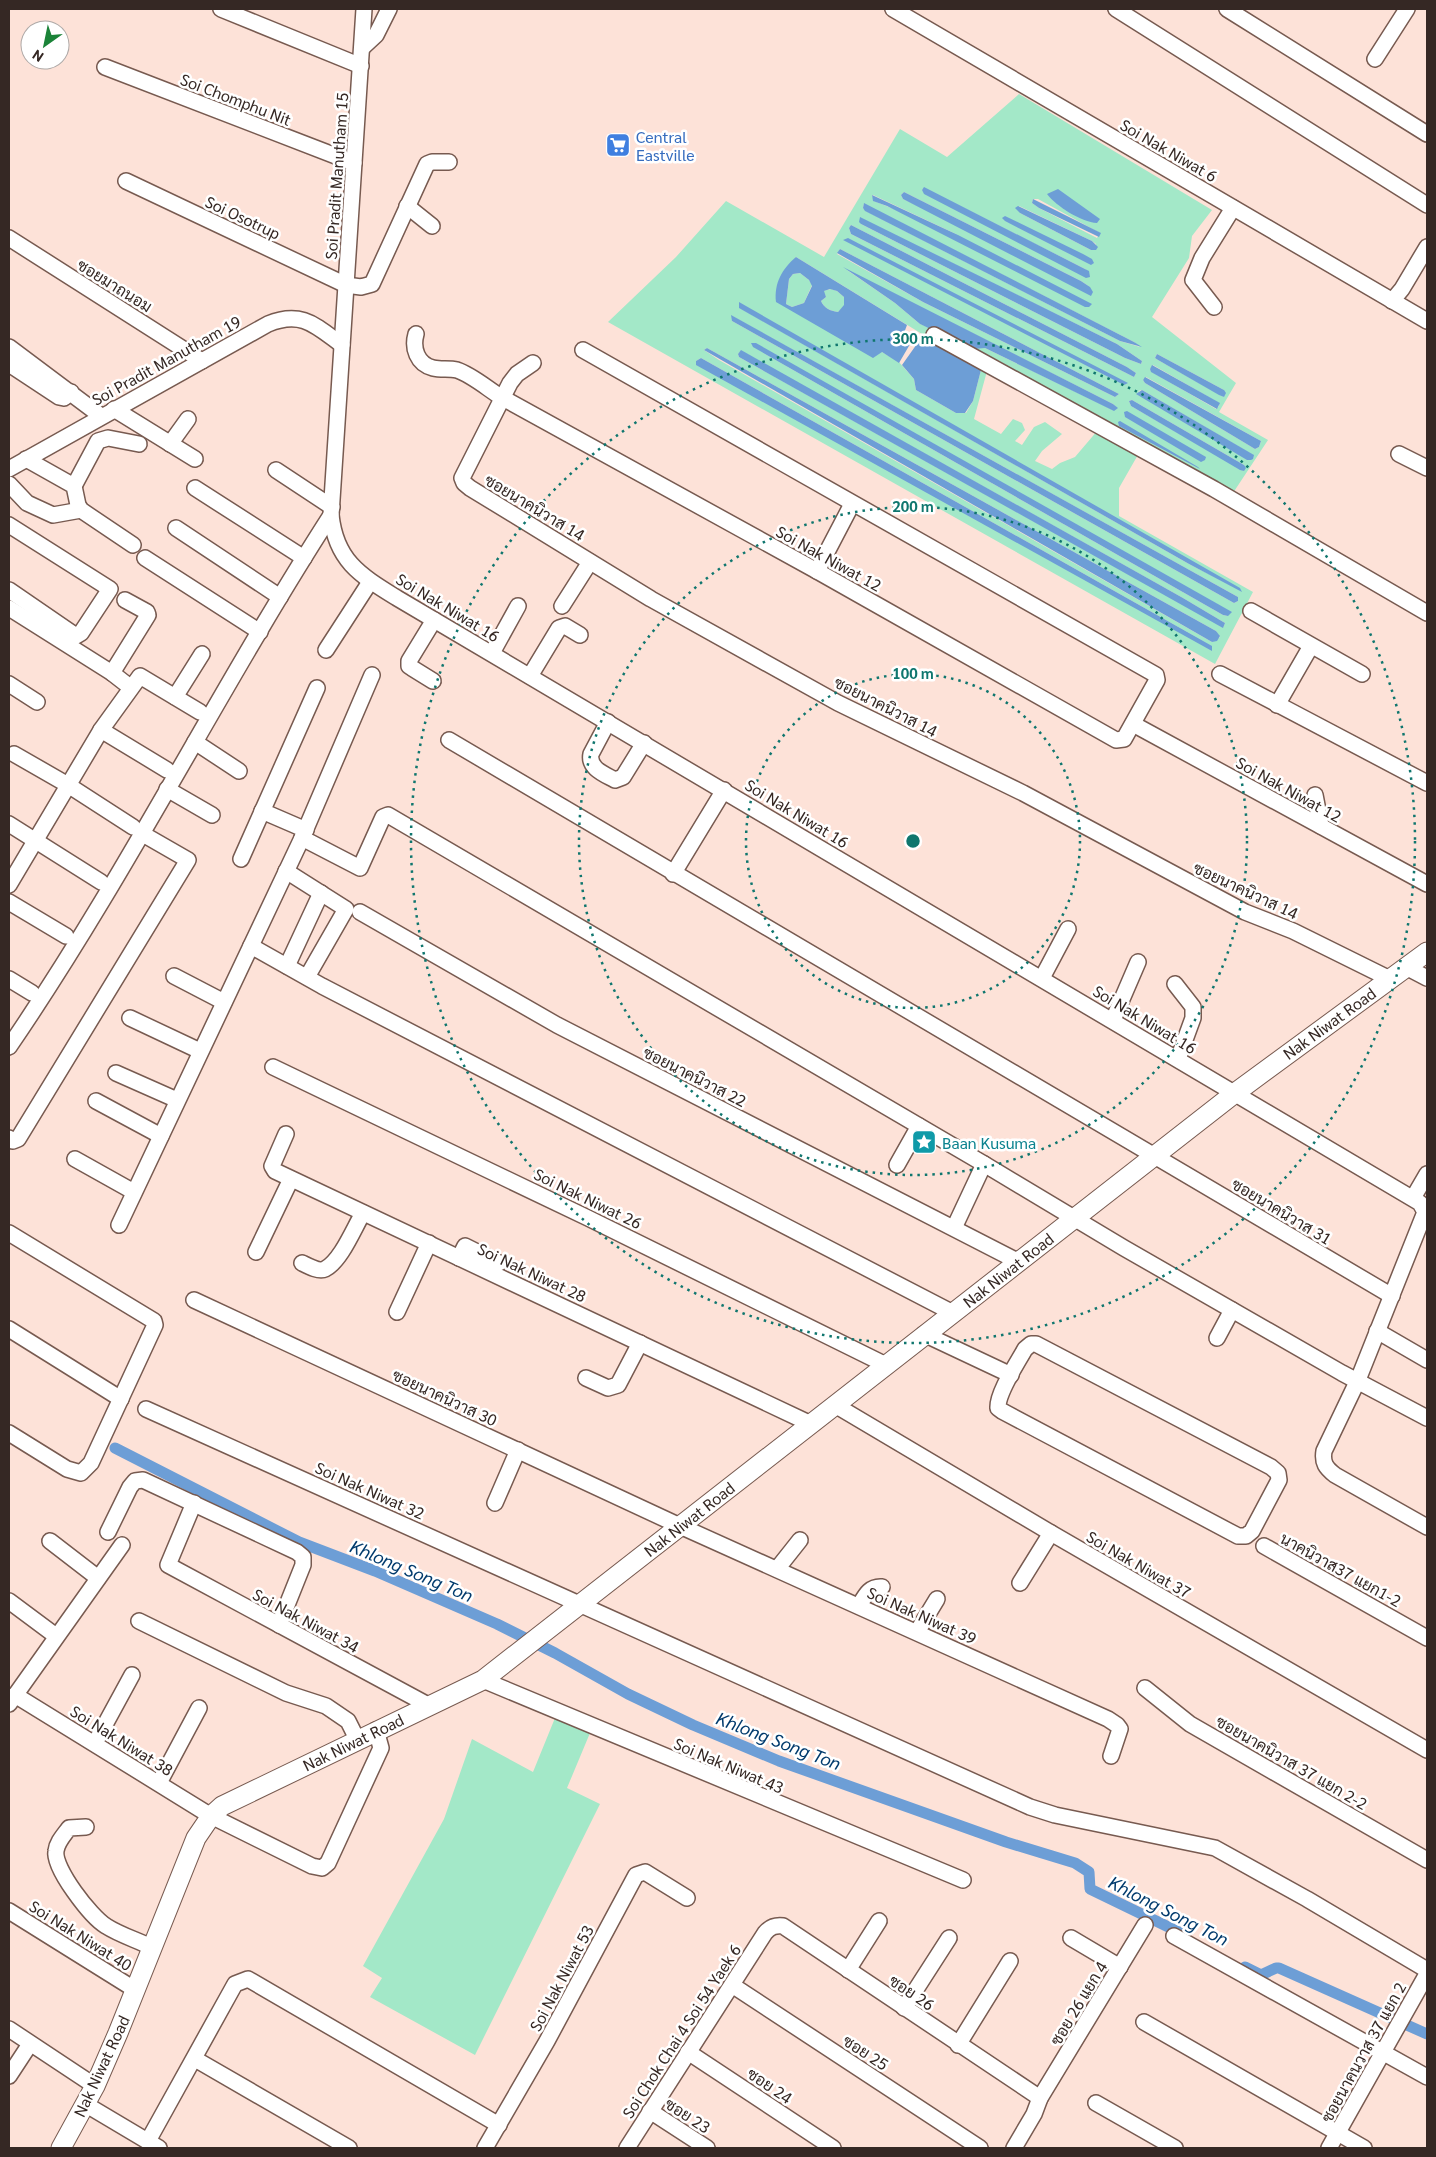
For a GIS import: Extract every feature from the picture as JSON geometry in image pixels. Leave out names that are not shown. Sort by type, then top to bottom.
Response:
[{"type":"main road","name":"Nak Niwat Road","points":[[61,2148],[95,2086],[196,1838],[210,1816],[222,1806],[483,1680],[1235,1093],[1427,952]]},
{"type":"street","points":[[221,9],[361,66]]},
{"type":"street","name":"Soi Pradit Manutham 15","points":[[342,345],[364,9]]},
{"type":"street","points":[[362,48],[376,34],[389,9]]},
{"type":"street","name":"Soi Nak Niwat 6","points":[[893,9],[1427,321]]},
{"type":"street","points":[[1116,9],[1427,205]]},
{"type":"street","points":[[1227,9],[1427,134]]},
{"type":"street","points":[[1375,59],[1407,9]]},
{"type":"street","name":"Soi Chomphu Nit","points":[[105,68],[354,163]]},
{"type":"street","points":[[346,285],[361,287],[372,284],[427,164],[432,162],[449,162]]},
{"type":"street","name":"Soi Osotrup","points":[[126,181],[346,285]]},
{"type":"street","points":[[408,206],[432,226]]},
{"type":"street","points":[[1214,307],[1193,280],[1202,258],[1233,208]]},
{"type":"street","name":"ซอยมาถนอม","points":[[9,238],[202,361]]},
{"type":"street","points":[[1392,301],[1402,289],[1427,247]]},
{"type":"street","name":"Soi Pradit Manutham 19","points":[[9,468],[282,318],[295,318],[310,323],[342,345]]},
{"type":"street","name":"Soi Nak Niwat 12","points":[[416,334],[413,342],[414,350],[419,359],[425,364],[433,368],[459,370],[501,398],[817,571],[1116,740],[1124,740],[1157,680],[1156,675],[852,504]]},
{"type":"street","points":[[934,335],[1214,489],[1427,613]]},
{"type":"street","name":"Soi Nak Niwat 16","points":[[342,345],[331,511],[333,532],[339,549],[350,564],[370,582],[1417,1200]]},
{"type":"street","points":[[9,348],[71,392],[195,459]]},
{"type":"street","points":[[583,350],[852,504],[817,571]]},
{"type":"street","name":"ซอยนาคนิวาส 14","points":[[533,363],[517,374],[501,398],[462,478],[464,483],[651,600],[838,703],[1023,793],[1245,912],[1294,931],[1390,979]]},
{"type":"street","points":[[9,364],[59,397],[64,398],[71,392]]},
{"type":"street","points":[[170,444],[188,419]]},
{"type":"street","points":[[133,545],[81,510],[74,486],[98,442],[108,438],[139,444]]},
{"type":"street","points":[[1399,454],[1427,468]]},
{"type":"street","points":[[26,459],[74,486]]},
{"type":"street","points":[[9,1047],[80,940],[137,830],[167,789],[331,511],[276,470]]},
{"type":"street","points":[[9,484],[27,503],[52,515],[81,510]]},
{"type":"street","points":[[195,488],[304,558]]},
{"type":"street","points":[[9,525],[110,590],[81,633],[76,636],[9,590]]},
{"type":"street","points":[[176,528],[280,597]]},
{"type":"street","points":[[145,558],[260,632]]},
{"type":"street","points":[[562,606],[590,562]]},
{"type":"street","points":[[326,650],[370,582]]},
{"type":"street","points":[[112,673],[148,615],[125,600]]},
{"type":"street","points":[[492,654],[518,606]]},
{"type":"street","points":[[9,608],[112,673],[130,687]]},
{"type":"street","points":[[1250,611],[1362,674]]},
{"type":"street","points":[[433,681],[409,666],[409,662],[434,620]]},
{"type":"street","points":[[530,676],[559,628],[565,626],[580,635]]},
{"type":"street","points":[[1277,705],[1311,646]]},
{"type":"street","points":[[176,697],[202,654]]},
{"type":"street","points":[[1220,674],[1427,783]]},
{"type":"street","points":[[118,1225],[304,834],[372,675]]},
{"type":"street","points":[[9,885],[101,730],[130,687],[140,676],[200,712]]},
{"type":"street","points":[[9,684],[37,702]]},
{"type":"street","points":[[241,859],[317,688]]},
{"type":"street","points":[[608,722],[591,754],[590,760],[591,764],[615,780],[623,778],[644,743]]},
{"type":"street","name":"Soi Nak Niwat 12","points":[[1133,724],[1427,884]]},
{"type":"street","points":[[101,730],[167,770]]},
{"type":"street","name":"ซอยนาคนิวาส 31","points":[[449,740],[673,874],[1392,1296]]},
{"type":"street","points":[[195,742],[239,771]]},
{"type":"street","points":[[9,1138],[13,1140],[18,1139],[188,860],[137,830],[68,785],[14,754]]},
{"type":"street","points":[[167,789],[212,815]]},
{"type":"street","points":[[673,874],[724,790]]},
{"type":"street","points":[[1315,795],[1321,826]]},
{"type":"street","points":[[262,811],[360,868],[382,817],[388,816],[1232,1310],[1427,1418]]},
{"type":"street","points":[[9,824],[101,882]]},
{"type":"street","name":"ซอยนาคนิวาส 22","points":[[286,871],[321,893],[557,1025],[1019,1262]]},
{"type":"street","points":[[287,966],[321,893]]},
{"type":"street","points":[[9,902],[66,936]]},
{"type":"street","points":[[307,977],[353,910]]},
{"type":"street","points":[[1042,978],[1068,929]]},
{"type":"street","points":[[251,946],[307,977],[953,1313]]},
{"type":"street","points":[[1113,1020],[1138,962]]},
{"type":"street","points":[[1406,967],[1427,978]]},
{"type":"street","points":[[174,976],[224,1002]]},
{"type":"street","points":[[9,979],[32,993]]},
{"type":"street","points":[[1175,984],[1193,1007],[1193,1018],[1178,1059]]},
{"type":"street","points":[[130,1018],[200,1051]]},
{"type":"street","name":"Soi Nak Niwat 26","points":[[273,1067],[588,1218],[886,1366]]},
{"type":"street","points":[[116,1073],[177,1100]]},
{"type":"street","points":[[96,1101],[161,1136]]},
{"type":"street","points":[[897,1165],[919,1126]]},
{"type":"street","name":"Soi Nak Niwat 28","points":[[286,1134],[272,1166],[275,1171],[811,1424]]},
{"type":"street","points":[[75,1159],[134,1192]]},
{"type":"street","points":[[954,1228],[984,1164]]},
{"type":"street","points":[[1427,1174],[1417,1200],[1424,1212],[1358,1380],[1324,1451],[1324,1464],[1335,1475],[1427,1527]]},
{"type":"street","points":[[256,1252],[290,1179]]},
{"type":"street","points":[[302,1263],[325,1270],[338,1256],[363,1213]]},
{"type":"street","points":[[9,1233],[154,1321],[155,1329],[91,1463],[81,1473],[68,1469],[9,1433]]},
{"type":"street","points":[[397,1312],[429,1243]]},
{"type":"street","points":[[460,1258],[465,1246],[499,1262]]},
{"type":"street","name":"ซอยนาคนิวาส 30","points":[[194,1300],[680,1526]]},
{"type":"street","points":[[1217,1338],[1232,1310]]},
{"type":"street","points":[[9,1329],[121,1399]]},
{"type":"street","points":[[1377,1332],[1427,1360]]},
{"type":"street","points":[[924,1334],[1011,1375]]},
{"type":"street","points":[[586,1378],[608,1388],[618,1385],[640,1343]]},
{"type":"street","points":[[1036,1344],[1271,1467],[1278,1473],[1279,1480],[1252,1531],[1246,1536],[1238,1536],[1002,1411],[998,1408],[998,1404],[1011,1375],[1028,1345],[1036,1344]]},
{"type":"street","name":"Soi Nak Niwat 37","points":[[836,1405],[1427,1750]]},
{"type":"street","name":"Soi Nak Niwat 32","points":[[146,1409],[579,1605],[1045,1812],[1215,1848],[1307,1899],[1427,1970]]},
{"type":"street","points":[[495,1503],[518,1450]]},
{"type":"street","points":[[108,1532],[130,1487],[135,1481],[143,1480],[297,1552],[303,1557],[303,1565],[278,1625]]},
{"type":"street","name":"Soi Nak Niwat 34","points":[[194,1503],[168,1565],[428,1705]]},
{"type":"street","name":"Soi Nak Niwat 39","points":[[680,1526],[1117,1724],[1120,1733],[1111,1756]]},
{"type":"street","points":[[1020,1583],[1051,1532]]},
{"type":"street","points":[[777,1569],[800,1540]]},
{"type":"street","points":[[50,1541],[98,1578]]},
{"type":"street","points":[[12,1699],[122,1545]]},
{"type":"street","name":"นาคนิวาส37 แยก1-2","points":[[1264,1546],[1427,1638]]},
{"type":"street","points":[[859,1606],[871,1589],[882,1588]]},
{"type":"street","points":[[917,1632],[937,1599]]},
{"type":"street","points":[[9,1601],[56,1636]]},
{"type":"street","points":[[139,1621],[286,1693],[326,1706],[348,1721],[357,1740]]},
{"type":"street","points":[[95,1743],[132,1675]]},
{"type":"street","name":"Soi Nak Niwat 43","points":[[483,1680],[963,1880]]},
{"type":"street","name":"ซอยนาคนิวาส 37 แยก 2-2","points":[[1145,1688],[1190,1724],[1427,1860]]},
{"type":"street","name":"Soi Nak Niwat 38","points":[[12,1699],[95,1743],[210,1816],[312,1866],[322,1868],[328,1863],[381,1748],[376,1730]]},
{"type":"street","points":[[159,1783],[199,1708]]},
{"type":"street","points":[[86,1827],[69,1828],[58,1842],[55,1853],[62,1872],[94,1916],[106,1926],[151,1947]]},
{"type":"street","name":"Soi Nak Niwat 53","points":[[485,2148],[547,2041],[636,1875],[645,1872],[687,1898]]},
{"type":"street","name":"Soi Nak Niwat 40","points":[[9,1911],[134,1989]]},
{"type":"street","points":[[848,1970],[880,1921]]},
{"type":"street","name":"ซอย 26 แยก 4","points":[[1014,2148],[1034,2114],[1040,2098],[1145,1925]]},
{"type":"street","name":"ซอย 26","points":[[765,1933],[773,1927],[783,1926],[958,2045],[1040,2098]]},
{"type":"street","name":"Soi Chok Chai 4 Soi 54 Yaek 6","points":[[627,2148],[765,1933]]},
{"type":"street","points":[[1174,1936],[1427,2077]]},
{"type":"street","points":[[904,2008],[949,1938]]},
{"type":"street","points":[[1071,1938],[1120,1967]]},
{"type":"street","points":[[958,2045],[1010,1961]]},
{"type":"street","name":"ซอยนาคนวาส 37 แยก 2","points":[[1329,2148],[1427,1974]]},
{"type":"street","points":[[85,2104],[154,2145],[195,2059],[235,1984],[248,1979],[499,2125]]},
{"type":"street","name":"ซอย 25","points":[[732,1984],[980,2148]]},
{"type":"street","points":[[1144,2022],[1364,2148]]},
{"type":"street","points":[[9,2029],[95,2086]]},
{"type":"street","points":[[9,2076],[30,2044]]},
{"type":"street","name":"ซอย 24","points":[[688,2052],[833,2148]]},
{"type":"street","points":[[195,2059],[349,2148]]},
{"type":"street","points":[[1096,2103],[1175,2148]]},
{"type":"street","name":"ซอย 23","points":[[650,2111],[707,2148]]},
{"type":"green space","points":[[1019,94],[1212,210],[1192,236],[1189,258],[1152,317],[1236,383],[1219,412],[1268,440],[1231,496],[1098,422],[998,360],[971,356],[940,345],[796,257],[776,301],[899,362],[914,379],[916,390],[956,413],[966,413],[973,401],[981,370],[984,368],[987,371],[974,419],[1001,434],[1013,419],[1022,423],[1025,430],[1015,441],[1022,445],[1034,427],[1045,422],[1062,434],[1042,451],[1035,461],[1052,469],[1060,463],[1075,457],[1098,430],[1139,453],[1119,488],[1119,516],[1253,592],[1215,664],[608,322],[676,257],[726,201],[824,257],[900,129],[947,157]],"holes":[[[924,188],[1085,269],[1089,272],[922,190]],[[904,192],[1090,287],[903,199],[901,195]],[[873,195],[958,235],[874,201]],[[1033,199],[1038,199],[1100,233],[1097,238],[1039,208],[1032,203]],[[864,204],[1134,342],[1140,347],[1120,341],[866,211],[863,208]],[[1019,206],[1092,241],[1096,244],[1095,250],[1091,250],[1020,213]],[[860,218],[1117,344],[1142,361],[1141,364],[1125,358],[861,224]],[[851,225],[1127,367],[1136,373],[1134,377],[851,234],[849,228]],[[840,249],[1119,394],[1115,397],[923,302],[837,254]],[[847,270],[1113,404],[1117,408],[1113,410],[985,348],[920,324],[895,303]],[[739,303],[1242,591],[1189,564],[740,308]],[[732,316],[1238,597],[1238,601],[1234,603],[732,321]],[[753,347],[1228,616],[1223,615]],[[707,348],[1216,631],[1220,637],[1212,642],[704,350]],[[741,351],[1225,623],[1223,627],[739,357],[738,354]],[[1157,354],[1224,390],[1224,397],[1155,358]],[[701,358],[1212,646],[696,361]],[[1153,365],[1219,403],[1216,409],[1152,372],[1150,369]],[[1146,377],[1261,441],[1259,447],[1255,449],[1145,383],[1143,380]],[[1142,390],[1253,455],[1253,459],[1138,391]],[[1132,400],[1244,465],[1244,471],[1131,406],[1129,401]]]},
{"type":"green space","points":[[800,273],[812,285],[804,303],[792,307],[786,304],[789,279],[793,274]]},
{"type":"green space","points":[[831,289],[844,297],[845,305],[838,312],[828,309],[821,301],[826,297],[823,291]]},
{"type":"green space","points":[[555,1718],[590,1733],[567,1788],[600,1804],[475,2055],[370,1997],[382,1978],[363,1966],[444,1819],[472,1739],[533,1772]]},
{"type":"water","points":[[924,187],[1089,271],[1090,277],[1086,278],[924,194],[922,190]]},
{"type":"water","points":[[1058,189],[1100,219],[1097,223],[1084,220],[1069,213],[1051,199],[1047,194]]},
{"type":"water","points":[[904,192],[1081,281],[1090,287],[1093,292],[1091,296],[903,199],[901,195]]},
{"type":"water","points":[[872,195],[958,235],[1092,304],[1089,307],[1085,307],[887,206],[873,201]]},
{"type":"water","points":[[1033,199],[1101,233],[1099,237],[1039,208],[1032,203]]},
{"type":"water","points":[[864,203],[1142,347],[1120,341],[865,211],[863,208]]},
{"type":"water","points":[[1018,206],[1092,241],[1098,247],[1096,250],[1091,250],[1020,213],[1015,208]]},
{"type":"water","points":[[1005,216],[1083,254],[1092,259],[1094,263],[1091,265],[1005,221],[1002,218]]},
{"type":"water","points":[[860,217],[1117,344],[1142,361],[1141,364],[1125,358],[861,224],[859,222]]},
{"type":"water","points":[[851,225],[1127,367],[1136,373],[1134,377],[851,234],[849,228]]},
{"type":"water","points":[[848,238],[1128,383],[1124,385],[843,240]]},
{"type":"water","points":[[840,249],[1119,394],[1115,397],[923,302],[837,253]]},
{"type":"water","points":[[796,257],[907,325],[904,333],[913,339],[899,363],[882,352],[873,358],[776,302],[776,289],[780,277]],"holes":[[[800,273],[809,280],[812,286],[804,303],[792,307],[786,304],[789,279],[793,274]],[[830,289],[837,291],[844,297],[844,305],[838,312],[828,309],[821,301],[826,297],[824,291]]]},
{"type":"water","points":[[843,267],[1118,408],[1114,411],[985,348],[973,349],[920,324],[895,303]]},
{"type":"water","points":[[739,302],[1240,588],[1242,592],[1189,564],[739,308]]},
{"type":"water","points":[[731,315],[1238,597],[1238,601],[1234,603],[732,321]]},
{"type":"water","points":[[924,340],[954,353],[981,370],[973,401],[965,413],[956,413],[916,390],[914,379],[902,365],[919,341]]},
{"type":"water","points":[[751,343],[756,343],[1232,612],[1228,616],[1223,615],[753,347]]},
{"type":"water","points":[[707,348],[1216,631],[1220,636],[1217,641],[1212,642],[704,350]]},
{"type":"water","points":[[741,350],[1183,598],[1225,623],[1223,628],[739,357],[738,354]]},
{"type":"water","points":[[1157,354],[1224,390],[1226,393],[1224,397],[1158,360],[1155,358]]},
{"type":"water","points":[[701,358],[1212,646],[1212,651],[696,365],[696,361]]},
{"type":"water","points":[[1152,365],[1220,403],[1217,409],[1151,372]]},
{"type":"water","points":[[1145,377],[1261,441],[1259,447],[1255,449],[1145,383],[1143,380]]},
{"type":"water","points":[[1142,390],[1254,455],[1253,459],[1247,460],[1136,394]]},
{"type":"water","points":[[1132,400],[1244,465],[1246,468],[1244,471],[1240,470],[1131,406],[1129,401]]},
{"type":"water","points":[[1127,411],[1206,457],[1205,460],[1201,462],[1125,417],[1124,412]]},
{"type":"water","points":[[1120,421],[1200,469],[1119,426],[1118,422]]},
{"type":"waterway","name":"Khlong Song Ton","points":[[115,1448],[299,1542],[375,1571],[497,1624],[555,1653],[628,1694],[693,1725],[779,1761],[1006,1842],[1075,1863],[1089,1872],[1090,1889],[1185,1935]]},
{"type":"waterway","name":"Khlong Song Ton","points":[[1245,1967],[1261,1975],[1279,1968],[1427,2034]]},
{"type":"place","name":"Central Eastville","points":[[618,145]]},
{"type":"place","name":"Baan Kusuma","points":[[924,1142]]}]
